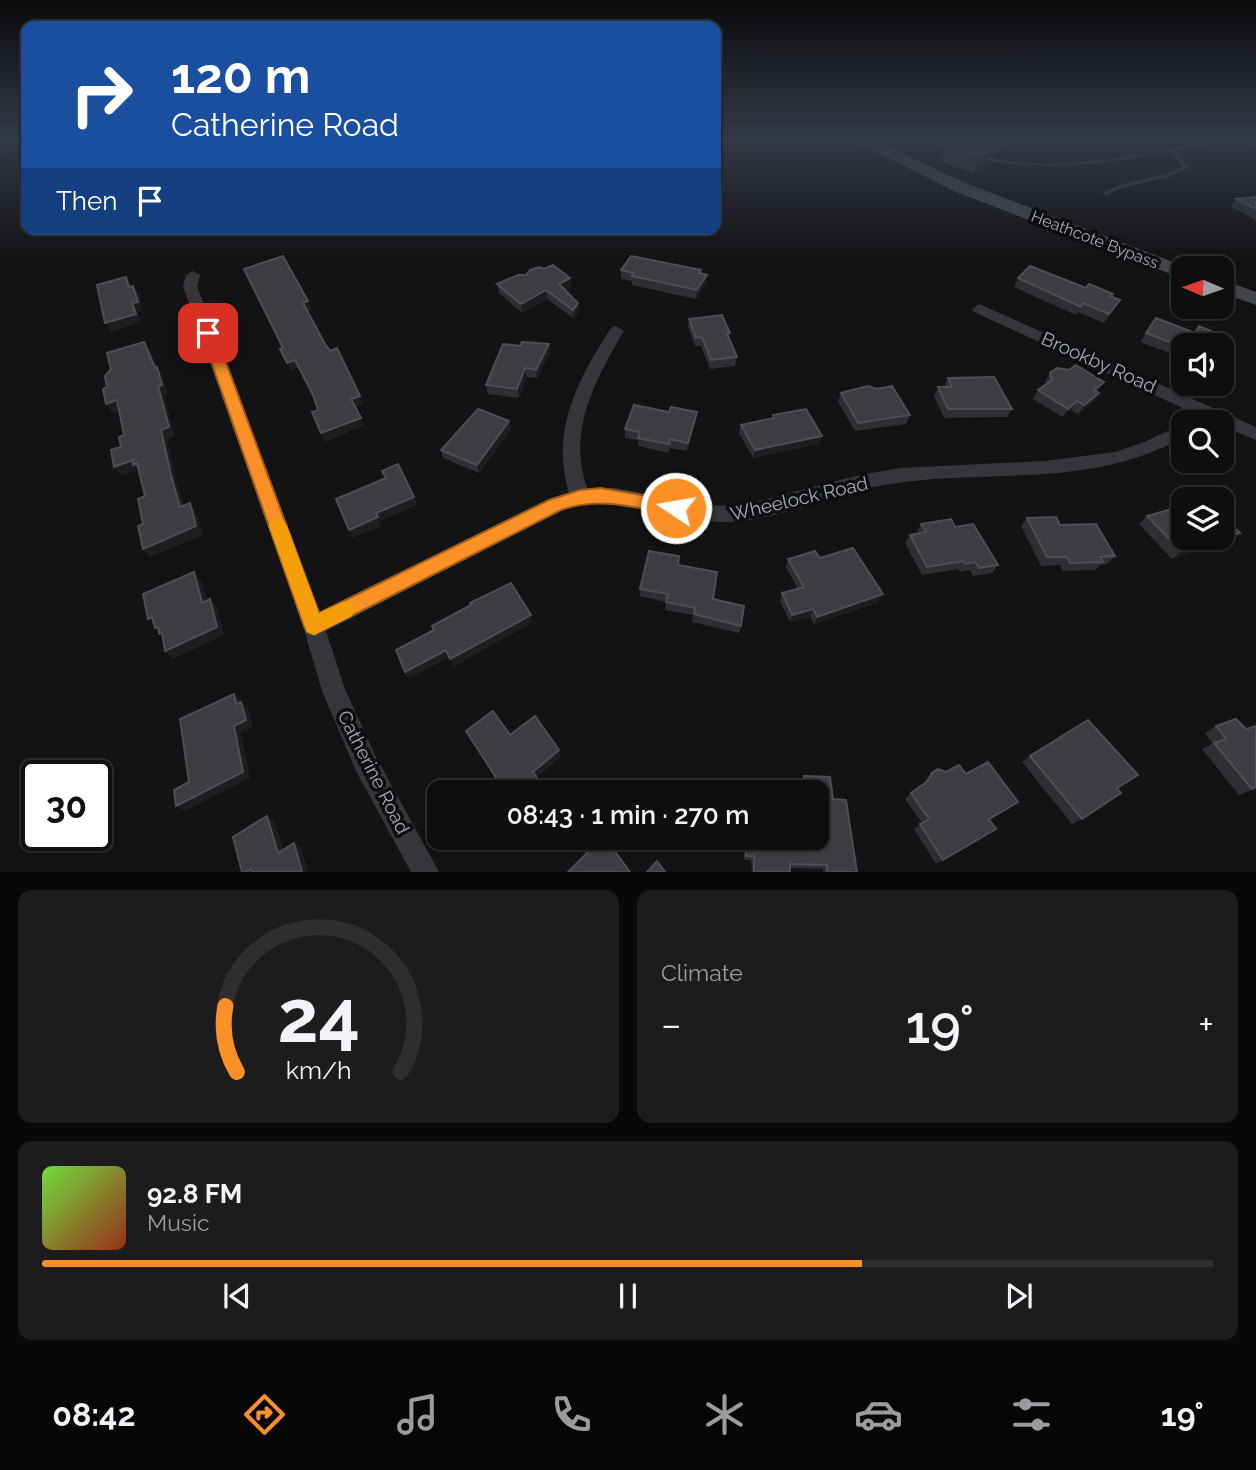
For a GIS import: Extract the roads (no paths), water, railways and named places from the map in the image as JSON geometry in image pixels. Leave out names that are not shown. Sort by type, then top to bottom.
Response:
[{"type":"main road","name":"Heathcote Bypass","points":[[940,178],[1171,267]]},
{"type":"main road","points":[[1234,291],[1256,299]]},
{"type":"street","name":"Catherine Road","points":[[193,275],[190,286],[314,626],[334,691],[365,762],[426,872]]},
{"type":"street","name":"Brookby Road","points":[[979,309],[1187,410]]},
{"type":"street","points":[[580,496],[571,474],[570,432],[578,404],[615,331]]},
{"type":"street","name":"Brookby Road","points":[[1234,427],[1256,434]]},
{"type":"street","name":"Wheelock Road","points":[[314,626],[555,505],[580,496],[601,495],[721,516],[901,475],[1023,470],[1110,462],[1171,438]]},
{"type":"lane","points":[[1106,192],[1121,184],[1153,178]]}]
